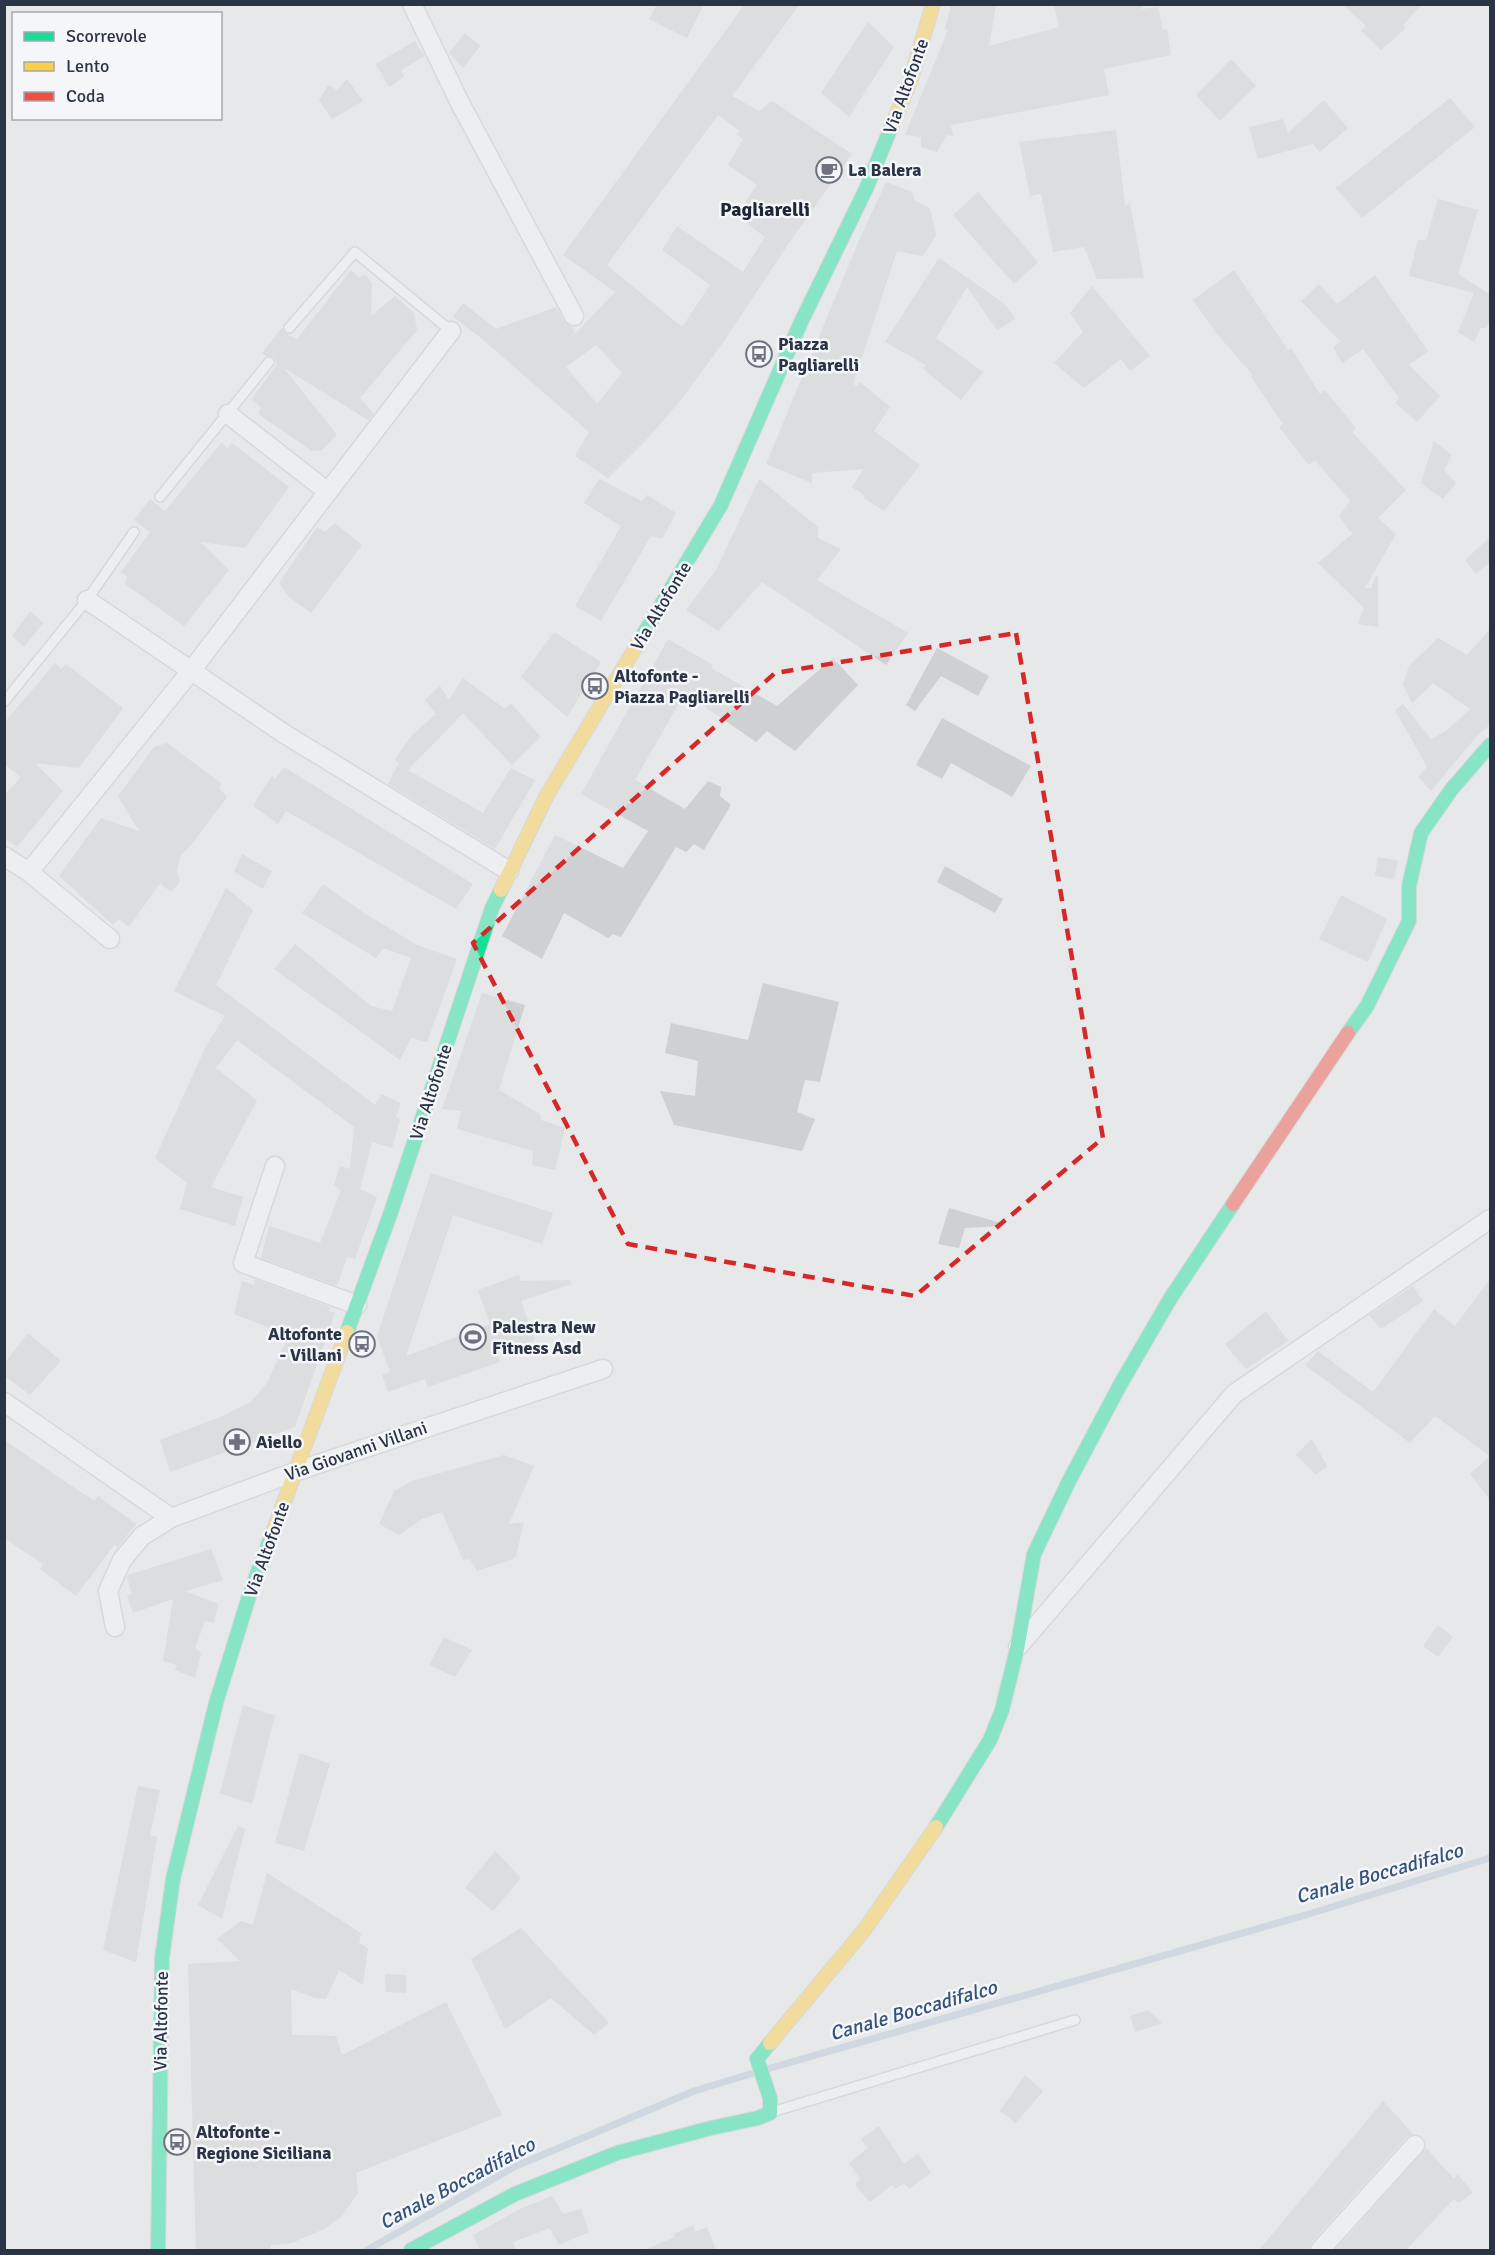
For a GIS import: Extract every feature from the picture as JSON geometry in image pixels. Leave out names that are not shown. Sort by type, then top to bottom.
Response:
[{"type":"street","points":[[412,4],[460,103],[574,316]]},
{"type":"street","name":"Via Altofonte","points":[[158,2250],[162,1958],[173,1879],[216,1703],[250,1593],[391,1212],[492,908],[547,795],[722,505],[801,322],[866,189],[910,82],[933,4]]},
{"type":"street","points":[[29,872],[191,671],[451,331]]},
{"type":"street","points":[[228,414],[328,492]]},
{"type":"street","points":[[87,600],[283,733],[509,871]]},
{"type":"street","points":[[411,2250],[515,2194],[617,2153],[758,2118],[770,2113],[770,2098],[758,2059],[764,2048],[865,1929],[950,1807],[990,1740],[1002,1710],[1017,1649],[1034,1554],[1069,1481],[1120,1384],[1170,1299],[1367,1006],[1409,921],[1409,885],[1421,833],[1451,790],[1491,746]]},
{"type":"street","points":[[4,856],[29,872],[110,939]]},
{"type":"street","points":[[275,1166],[243,1263],[357,1305]]},
{"type":"street","points":[[1017,1649],[1234,1394],[1491,1219]]},
{"type":"street","name":"Via Giovanni Villani","points":[[115,1628],[108,1591],[122,1560],[142,1536],[171,1518],[297,1471],[603,1369]]},
{"type":"street","points":[[4,1402],[171,1518]]},
{"type":"street","points":[[1320,2250],[1415,2145]]},
{"type":"lane","points":[[289,328],[355,252],[451,331]]},
{"type":"lane","points":[[160,497],[269,362]]},
{"type":"lane","points":[[4,702],[87,600],[134,532]]},
{"type":"lane","points":[[770,2113],[1075,2020]]},
{"type":"highlighted area","points":[[1016,633],[1103,1138],[915,1296],[628,1244],[473,943],[775,673]]},
{"type":"building","points":[[657,4],[704,4],[687,38],[649,19]]},
{"type":"building","points":[[745,4],[800,4],[732,96],[759,111],[772,101],[852,154],[684,396],[649,437],[608,478],[575,456],[589,432],[481,338],[453,317],[463,303],[496,329],[556,307],[575,334],[615,292],[563,255]],"holes":[[[718,115],[740,131],[737,135],[743,139],[728,165],[757,185],[736,216],[765,237],[743,272],[677,226],[662,250],[710,285],[682,327],[607,265]],[[596,345],[622,373],[597,404],[566,367]]]},
{"type":"building","points":[[951,4],[996,4],[989,46],[1059,27],[1054,4],[1141,4],[1142,9],[1158,7],[1163,30],[1167,29],[1171,55],[1104,69],[1109,95],[951,125],[953,136],[947,135],[937,152],[921,147],[921,137],[905,135],[948,30],[945,29]]},
{"type":"building","points":[[1342,4],[1422,4],[1403,25],[1406,28],[1381,50],[1361,31],[1366,26]]},
{"type":"building","points":[[868,22],[894,47],[849,117],[821,93]]},
{"type":"building","points":[[465,33],[480,46],[463,68],[449,53]]},
{"type":"building","points":[[415,41],[425,56],[401,70],[404,77],[389,87],[376,64]]},
{"type":"building","points":[[1231,59],[1256,86],[1220,121],[1196,95]]},
{"type":"building","points":[[347,79],[363,101],[332,119],[319,100],[328,85],[337,90]]},
{"type":"building","points":[[1450,98],[1475,127],[1362,218],[1336,188]]},
{"type":"building","points":[[1324,100],[1348,128],[1320,152],[1313,144],[1258,159],[1249,127],[1283,119],[1288,133]]},
{"type":"building","points":[[1116,130],[1125,205],[1130,204],[1144,278],[1097,279],[1084,247],[1053,252],[1041,194],[1030,196],[1019,142]]},
{"type":"building","points":[[886,182],[912,192],[914,200],[930,208],[936,235],[923,256],[897,251],[853,384],[857,386],[860,382],[890,407],[874,431],[920,465],[884,511],[852,487],[864,469],[812,473],[812,483],[766,464],[860,238]]},
{"type":"building","points":[[978,192],[1038,262],[1014,284],[953,215]]},
{"type":"building","points":[[1438,199],[1478,210],[1458,274],[1491,295],[1491,318],[1486,328],[1481,328],[1474,342],[1458,332],[1474,293],[1409,276],[1418,240],[1426,240]]},
{"type":"building","points":[[939,258],[1005,304],[1015,319],[997,330],[967,287],[936,338],[983,372],[961,400],[923,369],[926,365],[885,342]]},
{"type":"building","points":[[351,270],[359,278],[365,274],[372,283],[371,316],[395,296],[414,313],[417,330],[360,398],[374,414],[368,420],[284,368],[337,435],[322,450],[312,451],[258,414],[261,407],[251,400],[277,364],[273,356],[266,356],[262,353],[282,328],[285,333],[297,339]]},
{"type":"building","points":[[1234,270],[1288,350],[1291,348],[1320,394],[1325,390],[1356,428],[1352,432],[1406,490],[1378,518],[1396,534],[1365,588],[1371,588],[1378,576],[1378,627],[1358,624],[1364,608],[1318,563],[1352,534],[1339,516],[1350,501],[1315,460],[1309,465],[1279,427],[1283,424],[1251,377],[1253,375],[1216,333],[1193,300]]},
{"type":"building","points":[[1375,275],[1428,351],[1409,365],[1440,396],[1417,422],[1395,403],[1399,398],[1363,349],[1342,363],[1333,347],[1341,342],[1301,301],[1319,284],[1337,304]]},
{"type":"building","points":[[1092,286],[1150,356],[1130,371],[1121,359],[1084,388],[1054,363],[1083,332],[1070,313]]},
{"type":"building","points":[[1434,441],[1452,455],[1444,470],[1456,483],[1443,499],[1421,483]]},
{"type":"building","points":[[222,442],[227,448],[232,443],[289,487],[245,548],[200,542],[229,570],[184,626],[125,584],[127,576],[121,572],[150,532],[134,520],[150,499],[165,511]]},
{"type":"building","points":[[599,479],[642,501],[647,495],[676,513],[662,539],[651,536],[601,621],[575,606],[621,526],[584,503]]},
{"type":"building","points":[[759,479],[818,527],[818,538],[841,549],[817,580],[908,633],[886,665],[762,582],[718,631],[686,610],[716,570]]},
{"type":"building","points":[[335,523],[362,545],[311,613],[288,596],[279,583],[317,527],[325,532]]},
{"type":"building","points":[[1491,536],[1491,561],[1476,574],[1465,560]]},
{"type":"building","points":[[30,611],[43,623],[24,647],[12,636]]},
{"type":"building","points":[[1491,628],[1491,724],[1478,735],[1431,791],[1418,777],[1427,767],[1395,710],[1403,704],[1431,739],[1446,731],[1470,709],[1433,683],[1412,703],[1403,685],[1409,666],[1438,638],[1467,655]]},
{"type":"building","points":[[554,632],[601,662],[567,717],[521,677]]},
{"type":"building","points":[[668,639],[713,665],[711,668],[777,706],[833,658],[858,685],[795,751],[767,731],[756,742],[685,693],[635,780],[685,809],[708,781],[721,787],[720,796],[731,805],[704,850],[694,844],[686,852],[676,847],[621,937],[613,934],[608,938],[564,913],[542,959],[502,936],[555,835],[623,868],[648,831],[581,794]]},
{"type":"building","points":[[937,648],[989,676],[978,696],[941,676],[915,711],[906,705]]},
{"type":"building","points":[[55,663],[61,669],[66,664],[123,708],[79,768],[35,763],[63,791],[17,847],[4,838],[4,796],[21,777],[4,764],[4,723]]},
{"type":"building","points":[[463,678],[505,709],[511,703],[541,737],[512,765],[463,713],[408,770],[483,813],[511,768],[535,780],[495,849],[388,784],[398,764],[400,765],[395,759],[411,736],[436,714],[425,700],[440,686],[449,700]]},
{"type":"building","points":[[942,718],[1031,766],[1012,797],[951,763],[942,779],[916,765]]},
{"type":"building","points":[[167,743],[221,783],[220,789],[227,797],[180,856],[177,871],[180,882],[171,892],[160,883],[129,927],[119,919],[113,925],[59,876],[101,818],[139,831],[118,796],[154,747]]},
{"type":"building","points":[[284,767],[473,884],[456,909],[286,811],[278,824],[253,806],[272,775],[275,779]]},
{"type":"building","points":[[242,854],[272,871],[263,889],[234,872]]},
{"type":"building","points":[[1378,857],[1398,861],[1394,879],[1375,876]]},
{"type":"building","points":[[945,866],[1003,899],[995,913],[937,882]]},
{"type":"building","points":[[323,884],[364,913],[417,945],[457,959],[427,1042],[411,1038],[400,1060],[274,969],[295,944],[371,1006],[392,1011],[411,958],[383,948],[376,958],[302,913]]},
{"type":"building","points":[[226,888],[253,910],[216,985],[375,1105],[381,1094],[401,1103],[396,1117],[400,1120],[392,1148],[372,1142],[360,1189],[377,1197],[355,1259],[347,1257],[337,1286],[261,1258],[269,1226],[320,1243],[341,1190],[334,1185],[340,1166],[350,1169],[354,1127],[237,1040],[216,1068],[257,1100],[211,1187],[243,1197],[235,1226],[180,1209],[187,1183],[155,1158],[206,1046],[225,1016],[174,991]]},
{"type":"building","points":[[1341,895],[1387,919],[1368,962],[1319,939]]},
{"type":"building","points":[[763,983],[839,1002],[820,1082],[805,1080],[797,1112],[815,1119],[802,1151],[674,1125],[660,1091],[695,1096],[698,1061],[665,1053],[671,1023],[748,1040]]},
{"type":"building","points":[[482,993],[525,1005],[499,1090],[540,1114],[541,1120],[565,1128],[555,1170],[532,1165],[533,1151],[457,1129],[461,1111],[442,1109]]},
{"type":"building","points":[[431,1173],[553,1213],[542,1244],[453,1215],[406,1356],[490,1324],[478,1290],[519,1275],[521,1281],[570,1280],[571,1284],[521,1301],[535,1340],[497,1353],[500,1362],[428,1387],[425,1379],[388,1392],[382,1375],[390,1372],[377,1336]]},
{"type":"building","points":[[949,1208],[1001,1223],[1001,1226],[965,1228],[959,1248],[938,1244]]},
{"type":"building","points":[[1491,1278],[1491,1501],[1470,1474],[1490,1456],[1435,1416],[1410,1443],[1305,1365],[1318,1351],[1373,1392],[1434,1309],[1455,1326]]},
{"type":"building","points":[[255,1279],[330,1307],[329,1311],[335,1313],[295,1427],[170,1472],[160,1440],[223,1416],[252,1401],[267,1383],[289,1335],[234,1314],[242,1281],[254,1285]]},
{"type":"building","points":[[1413,1286],[1423,1301],[1381,1329],[1369,1315]]},
{"type":"building","points":[[1266,1311],[1288,1341],[1246,1369],[1225,1344]]},
{"type":"building","points":[[28,1333],[61,1361],[30,1395],[4,1375],[4,1364]]},
{"type":"building","points":[[1312,1439],[1327,1466],[1316,1475],[1296,1455]]},
{"type":"building","points":[[4,1440],[94,1501],[98,1496],[136,1524],[117,1548],[115,1544],[76,1596],[40,1569],[43,1564],[4,1538]]},
{"type":"building","points":[[504,1455],[534,1466],[509,1524],[524,1522],[516,1556],[513,1559],[477,1571],[470,1559],[463,1560],[442,1512],[422,1519],[399,1535],[379,1524],[394,1491],[412,1481]]},
{"type":"building","points":[[211,1549],[223,1580],[185,1591],[218,1604],[214,1623],[205,1621],[195,1648],[201,1653],[195,1678],[175,1670],[177,1665],[163,1661],[173,1599],[133,1613],[127,1596],[132,1594],[127,1577]]},
{"type":"building","points":[[1438,1625],[1453,1637],[1438,1657],[1423,1646]]},
{"type":"building","points":[[444,1637],[472,1650],[455,1677],[429,1665]]},
{"type":"building","points":[[243,1705],[275,1716],[252,1804],[220,1793]]},
{"type":"building","points":[[300,1753],[330,1764],[304,1851],[275,1843]]},
{"type":"building","points":[[138,1786],[160,1790],[150,1835],[157,1837],[136,1962],[103,1950]]},
{"type":"building","points":[[238,1826],[245,1829],[222,1919],[198,1905]]},
{"type":"building","points":[[495,1851],[521,1878],[493,1911],[465,1888]]},
{"type":"building","points":[[267,1873],[361,1933],[359,1943],[368,1948],[363,1985],[339,1970],[326,1999],[315,1998],[291,1989],[292,2035],[336,2036],[342,2055],[446,2002],[502,2115],[356,2173],[358,2193],[341,2217],[324,2229],[292,2243],[271,2245],[270,2250],[196,2250],[188,1964],[240,1961],[217,1939],[241,1921],[253,1925]]},
{"type":"building","points":[[521,1928],[609,2023],[594,2035],[551,1998],[505,2029],[471,1959]]},
{"type":"building","points":[[385,1974],[406,1975],[406,1993],[386,1992]]},
{"type":"building","points":[[1148,2010],[1162,2023],[1135,2032],[1130,2016]]},
{"type":"building","points":[[1025,2075],[1043,2091],[1016,2123],[1000,2111]]},
{"type":"building","points":[[1383,2101],[1413,2134],[1407,2137],[1312,2242],[1309,2250],[1259,2250]]},
{"type":"building","points":[[879,2126],[904,2164],[918,2154],[931,2173],[909,2189],[904,2183],[895,2189],[892,2185],[870,2202],[855,2185],[860,2179],[849,2163],[868,2148],[861,2139]]},
{"type":"building","points":[[1426,2148],[1454,2179],[1458,2174],[1473,2193],[1458,2203],[1454,2199],[1406,2250],[1335,2250]]},
{"type":"building","points":[[552,2196],[563,2214],[581,2209],[589,2232],[559,2245],[550,2228],[513,2242],[516,2250],[480,2250],[473,2235],[522,2208]]},
{"type":"building","points":[[693,2225],[695,2232],[707,2227],[716,2250],[644,2250],[675,2237],[674,2234]]},
{"type":"waterway","name":"Canale Boccadifalco","points":[[767,2069],[1309,1914],[1490,1858]]},
{"type":"waterway","name":"Canale Boccadifalco","points":[[367,2250],[516,2166],[694,2091],[757,2072]]},
{"type":"traffic: fast","points":[[640,640],[721,505],[801,322],[866,189],[892,125]]},
{"type":"traffic: fast","points":[[1348,1033],[1367,1006],[1409,921],[1409,886],[1421,833],[1451,790],[1490,745]]},
{"type":"traffic: fast","points":[[347,1332],[391,1212],[492,908],[501,890]]},
{"type":"traffic: fast","points":[[936,1827],[990,1740],[1002,1710],[1017,1649],[1034,1554],[1069,1481],[1120,1385],[1170,1299],[1233,1204]]},
{"type":"traffic: fast","points":[[158,2250],[162,1958],[173,1879],[216,1703],[250,1593],[274,1529]]},
{"type":"traffic: fast","points":[[411,2250],[515,2194],[617,2153],[758,2118],[770,2113],[770,2098],[757,2059],[770,2043]]},
{"type":"traffic: slow","points":[[892,125],[910,82],[933,4]]},
{"type":"traffic: slow","points":[[501,890],[547,795],[640,640]]},
{"type":"traffic: slow","points":[[274,1529],[347,1332]]},
{"type":"traffic: slow","points":[[770,2043],[865,1929],[936,1827]]},
{"type":"traffic: jam","points":[[1233,1204],[1348,1033]]},
{"type":"place","name":"La Balera","points":[[829,170]]},
{"type":"place","name":"Piazza Pagliarelli","points":[[759,354]]},
{"type":"place","name":"Altofonte - Piazza Pagliarelli","points":[[595,686]]},
{"type":"place","name":"Palestra New Fitness Asd","points":[[473,1337]]},
{"type":"place","name":"Altofonte - Villani","points":[[362,1344]]},
{"type":"place","name":"Aiello","points":[[237,1442]]},
{"type":"place","name":"Altofonte - Regione Siciliana","points":[[177,2142]]},
{"type":"district","name":"Pagliarelli","points":[[765,209]]}]
